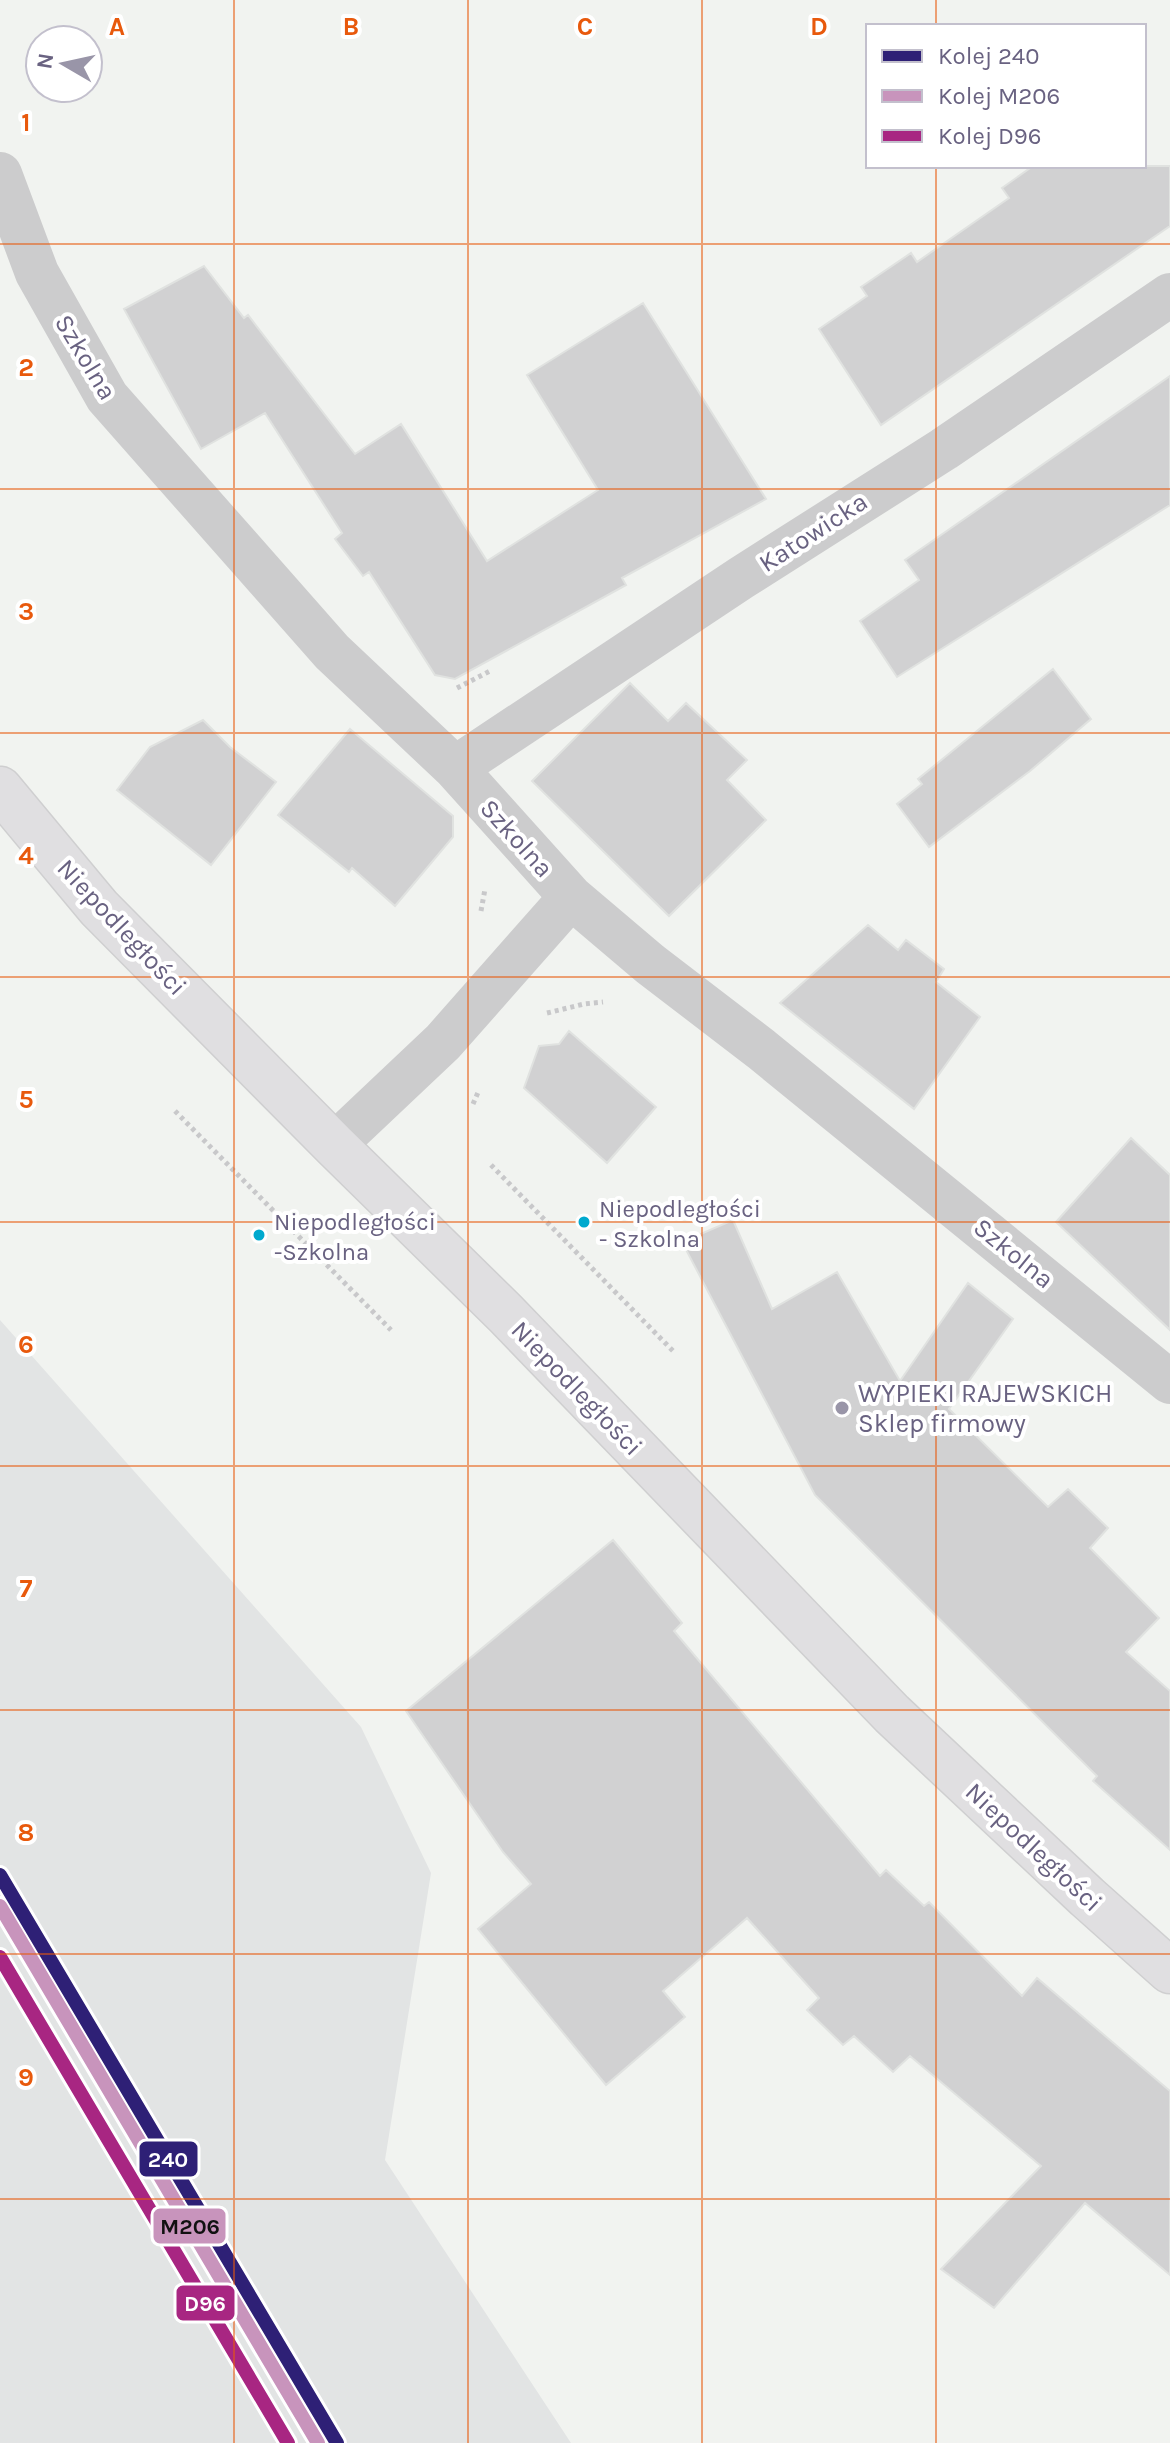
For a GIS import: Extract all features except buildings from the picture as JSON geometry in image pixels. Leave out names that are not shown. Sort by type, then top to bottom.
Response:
[{"type":"main road","name":"Niepodległości","points":[[0,789],[99,908],[506,1314],[892,1714],[1170,1971]]},
{"type":"street","name":"Szkolna","points":[[0,174],[37,273],[107,397],[332,652],[455,768],[571,897],[1170,1382]]},
{"type":"street","name":"Katowicka","points":[[455,768],[741,578],[944,449],[1170,295]]},
{"type":"street","points":[[334,1145],[443,1042],[571,897]]},
{"type":"path","points":[[175,1111],[391,1330]]},
{"type":"path","points":[[491,1165],[673,1351]]},
{"type":"shaded area","points":[[0,1320],[361,1727],[431,1873],[385,2160],[571,2443],[0,2443]]},
{"type":"rail line","name":"240","points":[[0,1875],[337,2443]]},
{"type":"rail line","name":"M206","points":[[0,1906],[318,2443]]},
{"type":"rail line","name":"D96","points":[[0,1957],[288,2443]]},
{"type":"place","name":"Niepodległości - Szkolna","points":[[584,1222]]},
{"type":"place","name":"Niepodległości -Szkolna","points":[[259,1235]]},
{"type":"place","name":"WYPIEKI RAJEWSKICH Sklep firmowy","points":[[842,1408]]}]
